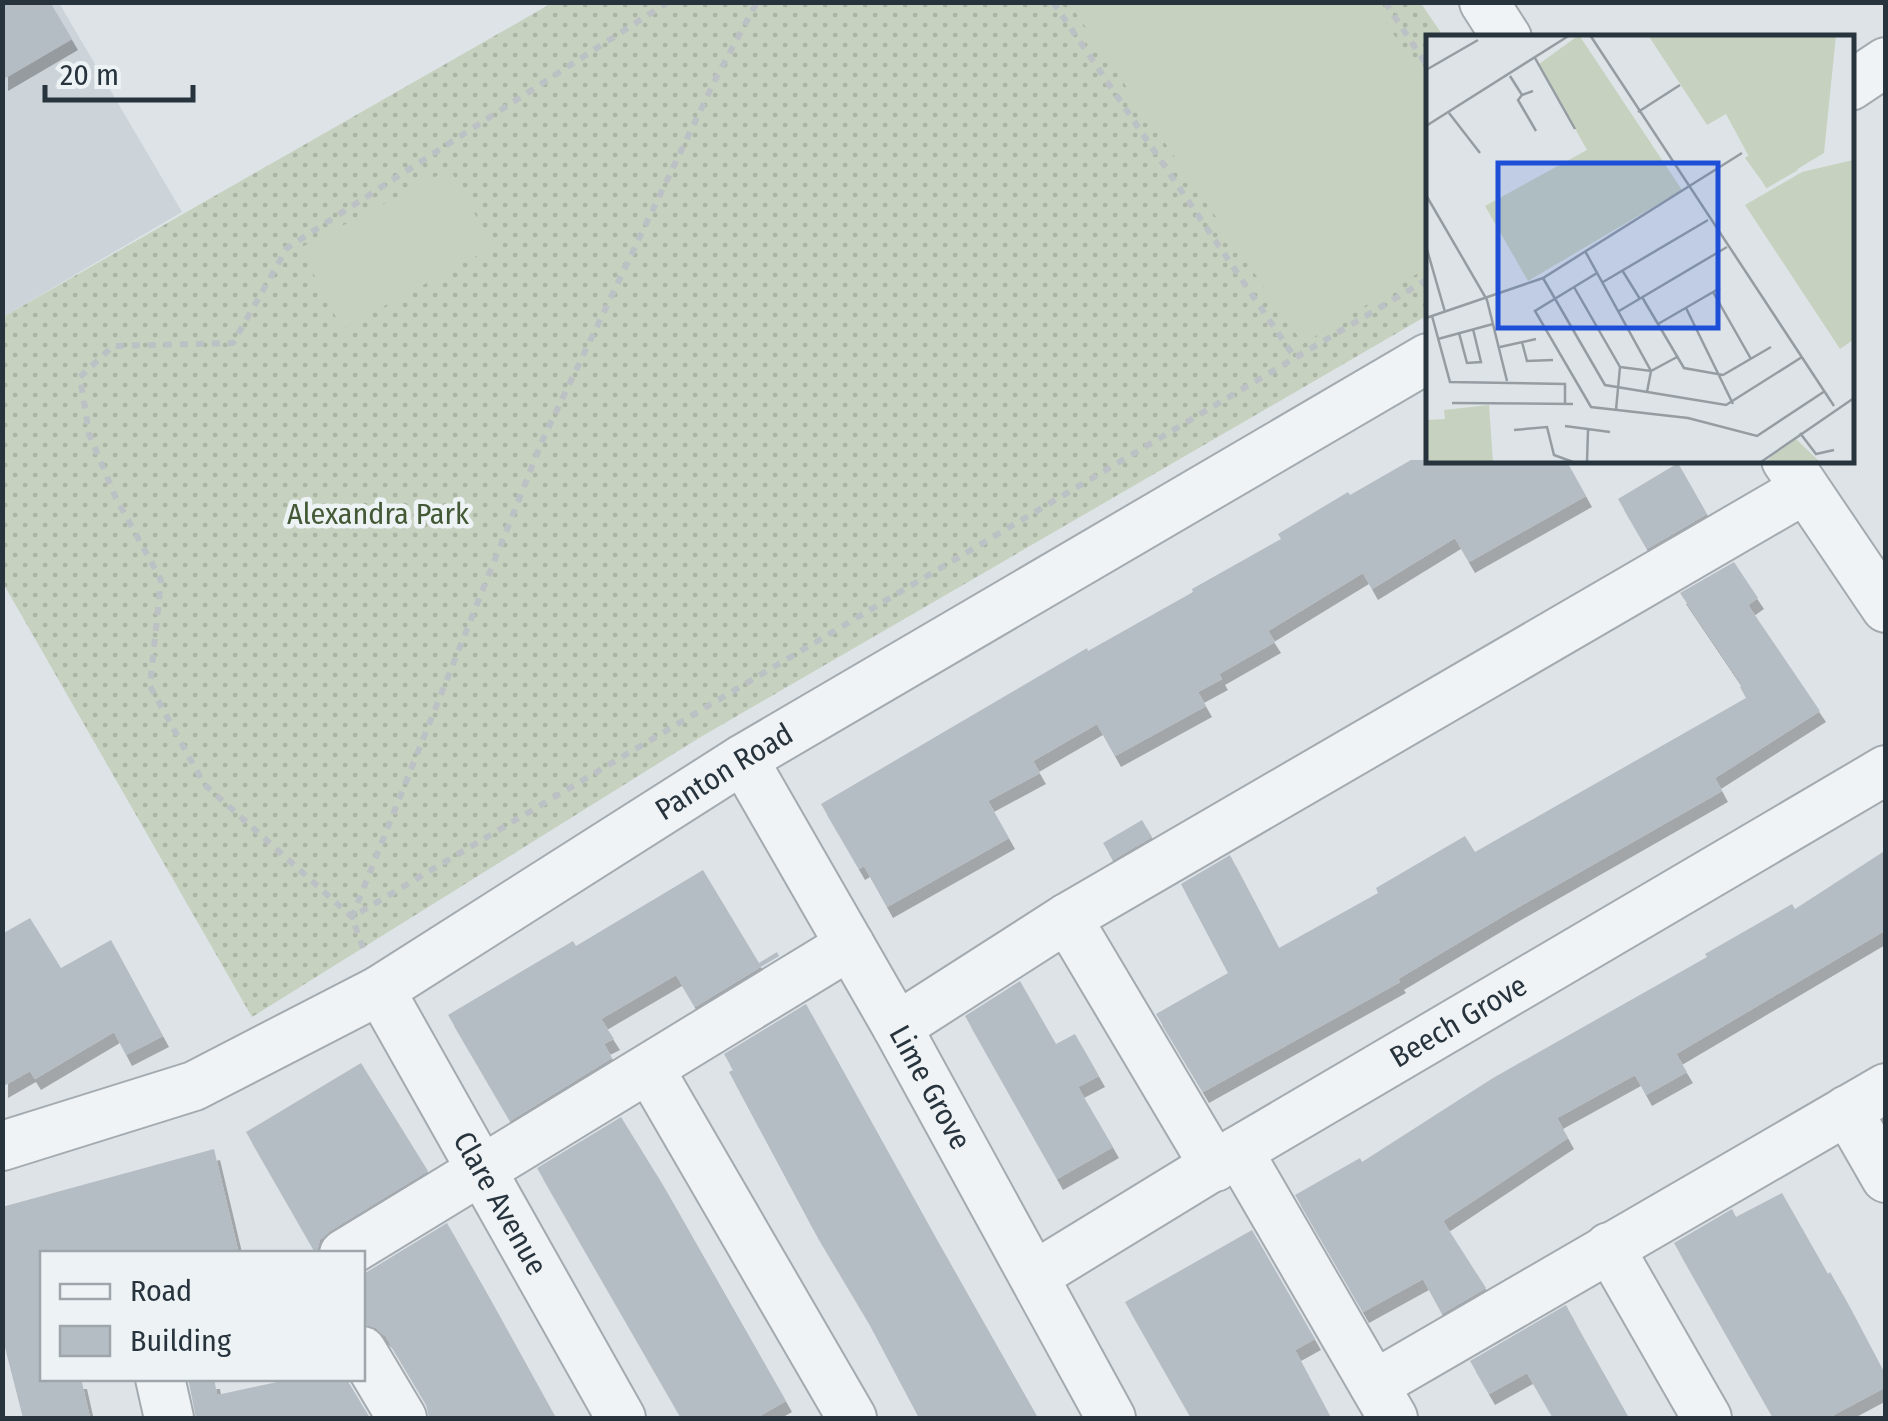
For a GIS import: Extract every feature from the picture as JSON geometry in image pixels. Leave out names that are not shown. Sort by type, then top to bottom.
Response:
[{"type":"street","points":[[1484,2],[1505,35]]},
{"type":"street","points":[[1853,84],[1886,62]]},
{"type":"street","name":"Panton Road","points":[[2,1146],[194,1086],[380,990],[743,759],[1426,359]]},
{"type":"street","points":[[896,1027],[1067,918],[1796,474],[1886,608]]},
{"type":"street","name":"Lime Grove","points":[[743,759],[1111,1418]]},
{"type":"street","name":"Beech Grove","points":[[1034,1276],[1886,770]]},
{"type":"street","points":[[1067,918],[1384,1402],[1609,1248],[1866,1099],[1886,1178]]},
{"type":"street","points":[[349,1251],[850,946]]},
{"type":"street","name":"Clare Avenue","points":[[380,990],[621,1418]]},
{"type":"street","points":[[650,1070],[852,1418]]},
{"type":"street","points":[[1609,1248],[1707,1418]]},
{"type":"street","points":[[365,1356],[402,1418]]},
{"type":"street","points":[[161,1381],[168,1418]]},
{"type":"path","points":[[380,990],[352,917],[204,784],[150,686],[161,580],[116,498],[88,434],[80,376],[113,346],[233,343],[287,248],[668,2]]},
{"type":"path","points":[[352,917],[543,439],[716,78],[757,2]]},
{"type":"path","points":[[1054,2],[1295,358]]},
{"type":"path","points":[[1385,2],[1426,64]]},
{"type":"path","points":[[352,917],[1426,280]]},
{"type":"shaded area","points":[[2,3],[59,3],[182,212],[3,317]]},
{"type":"green space","name":"Alexandra Park","points":[[1420,2],[1443,35],[1426,35],[1426,316],[699,738],[252,1017],[3,583],[3,317],[552,3]]},
{"type":"green space","points":[[1069,3],[1373,3],[1426,83],[1426,268],[1303,344]]},
{"type":"green space","points":[[450,169],[493,247],[342,329],[300,248]]},
{"type":"building","points":[[2,2],[50,2],[72,39],[2,80]]},
{"type":"building","points":[[1411,460],[1426,460],[1567,462],[1586,496],[1469,562],[1455,538],[1372,589],[1363,573],[1268,631],[1275,642],[1219,674],[1222,679],[1198,692],[1206,706],[1115,756],[1097,724],[1033,761],[1040,773],[988,801],[1009,838],[887,907],[864,866],[859,869],[821,804],[1087,648],[1088,651],[1193,592],[1192,589],[1281,539],[1278,534],[1348,492],[1350,495]]},
{"type":"building","points":[[1678,463],[1707,514],[1647,549],[1618,499]]},
{"type":"building","points":[[1734,562],[1758,598],[1748,605],[1820,711],[1715,778],[1722,791],[1510,912],[1398,979],[1400,982],[1203,1092],[1156,1014],[1228,973],[1181,884],[1230,855],[1279,948],[1378,893],[1376,888],[1465,836],[1475,852],[1746,698],[1742,685],[1680,593]]},
{"type":"building","points":[[1142,820],[1152,837],[1113,860],[1103,843]]},
{"type":"building","points":[[1886,850],[1886,930],[1676,1054],[1687,1072],[1646,1095],[1635,1075],[1557,1118],[1568,1138],[1443,1221],[1486,1288],[1442,1314],[1423,1279],[1363,1312],[1295,1195],[1360,1158],[1362,1162],[1493,1078],[1707,957],[1705,954],[1792,904],[1795,909]]},
{"type":"building","points":[[703,870],[759,963],[777,952],[779,956],[695,1007],[676,975],[601,1019],[614,1039],[604,1044],[612,1058],[510,1121],[448,1015],[573,941],[576,946]]},
{"type":"building","points":[[30,918],[61,968],[111,940],[163,1036],[126,1055],[114,1032],[35,1079],[30,1071],[2,1087],[2,934]]},
{"type":"building","points":[[1020,981],[1056,1044],[1075,1034],[1099,1076],[1078,1087],[1113,1147],[1057,1179],[965,1016]]},
{"type":"building","points":[[806,1004],[1038,1418],[919,1418],[813,1229],[729,1072],[733,1070],[724,1054]]},
{"type":"building","points":[[361,1063],[428,1171],[330,1231],[314,1251],[246,1132]]},
{"type":"building","points":[[621,1117],[786,1401],[756,1418],[681,1418],[537,1168]]},
{"type":"building","points":[[214,1149],[238,1251],[40,1251],[40,1381],[82,1381],[90,1418],[23,1418],[2,1336],[2,1207]]},
{"type":"building","points":[[1782,1193],[1886,1376],[1886,1387],[1828,1418],[1773,1418],[1674,1243],[1732,1209],[1736,1217]]},
{"type":"building","points":[[447,1223],[556,1418],[429,1418],[426,1404],[386,1337],[365,1325],[365,1273]]},
{"type":"building","points":[[1252,1230],[1315,1339],[1295,1350],[1331,1418],[1191,1418],[1125,1302]]},
{"type":"building","points":[[1566,1305],[1629,1418],[1553,1418],[1527,1373],[1489,1394],[1470,1361]]},
{"type":"building","points":[[189,1381],[215,1381],[217,1395],[282,1381],[348,1381],[370,1418],[196,1418]]}]
